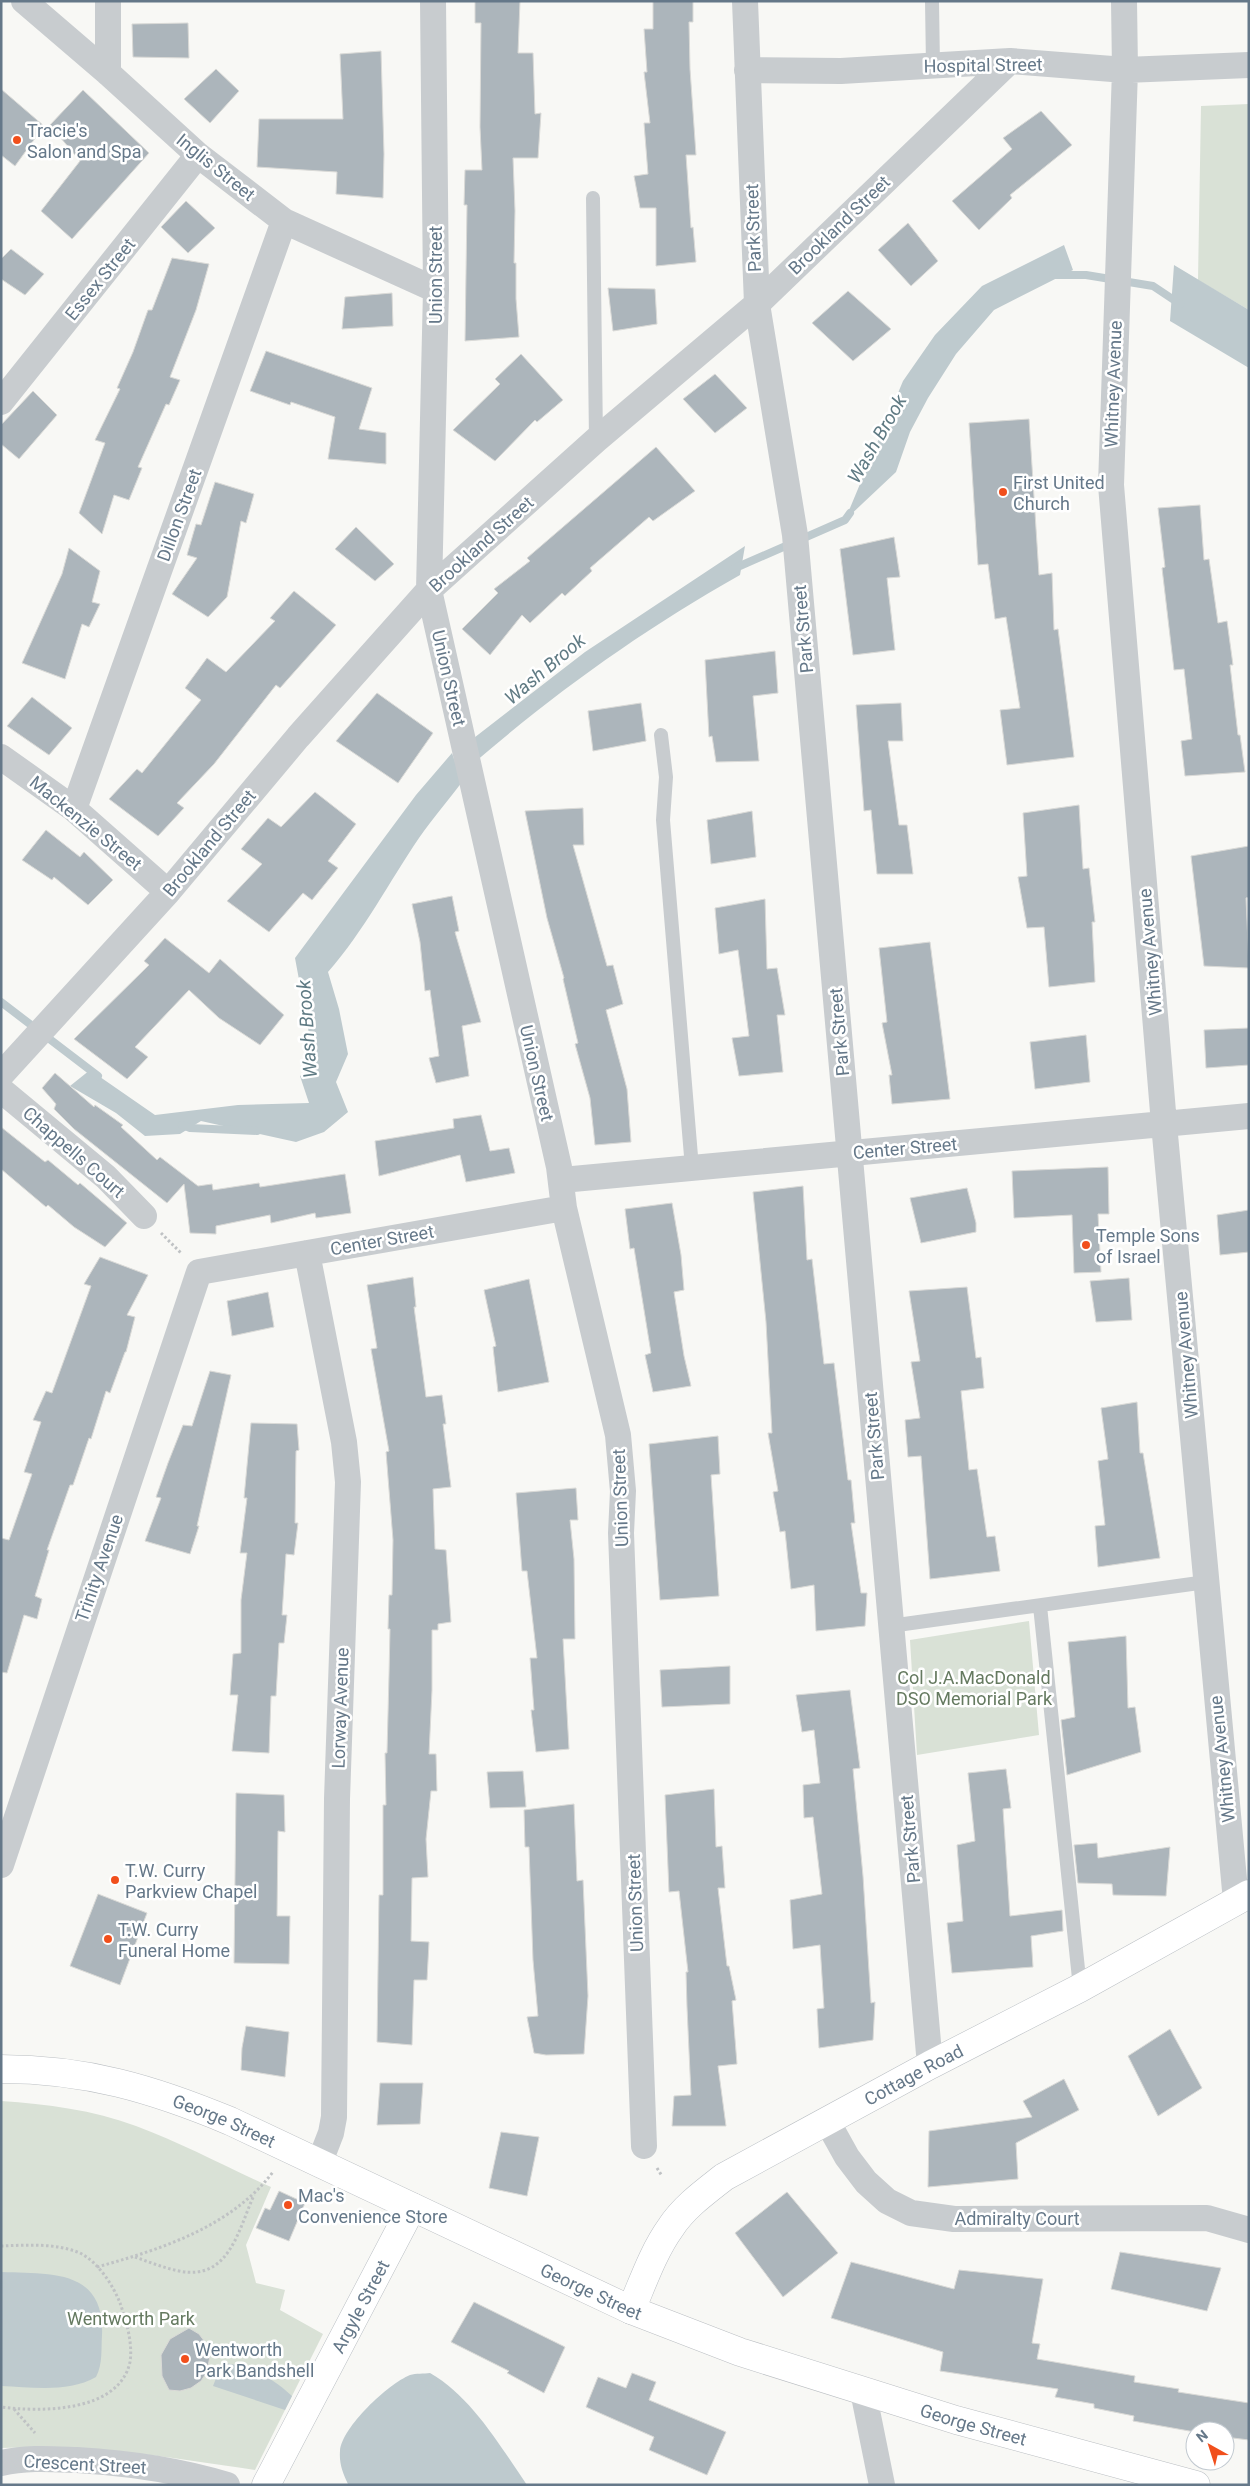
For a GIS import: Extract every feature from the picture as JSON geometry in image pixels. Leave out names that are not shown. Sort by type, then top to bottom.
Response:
[{"type":"main road","name":"Cottage Road","points":[[631,2310],[656,2252],[671,2226],[696,2199],[724,2177],[930,2065],[1080,1988],[1242,1897]]},
{"type":"main road","name":"George Street","points":[[1,2069],[64,2072],[106,2078],[200,2108],[631,2310],[740,2352],[956,2420],[1196,2485]]},
{"type":"main road","name":"Argyle Street","points":[[266,2485],[412,2207]]},
{"type":"street","name":"Inglis Street","points":[[24,1],[108,73],[198,156],[284,221],[436,290]]},
{"type":"street","points":[[108,1],[108,73]]},
{"type":"street","name":"Union Street","points":[[433,1],[436,290],[429,590],[562,1180],[564,1208],[614,1417],[622,1464],[621,1533],[644,2146]]},
{"type":"street","name":"Park Street","points":[[746,1],[747,70],[757,304],[795,535],[930,2065]]},
{"type":"street","name":"Whitney Avenue","points":[[1124,1],[1125,70],[1111,485],[1164,1124],[1206,1582],[1242,1897]]},
{"type":"street","name":"Hospital Street","points":[[747,70],[841,71],[1010,61],[1125,70],[1249,65]]},
{"type":"street","name":"Brookland Street","points":[[1,1076],[168,892],[303,731],[429,590],[596,440],[757,304],[1010,61]]},
{"type":"street","name":"Essex Street","points":[[1,402],[198,156]]},
{"type":"street","name":"Dillon Street","points":[[74,809],[284,221]]},
{"type":"street","name":"Mackenzie Street","points":[[1,757],[74,809],[168,892]]},
{"type":"street","name":"Chappells Court","points":[[1,1090],[106,1178],[144,1216]]},
{"type":"street","name":"Center Street","points":[[562,1180],[1249,1116]]},
{"type":"street","name":"Center Street","points":[[200,1272],[564,1208]]},
{"type":"street","name":"Lorway Avenue","points":[[307,1253],[344,1442],[348,1502],[337,1791],[334,2117],[329,2142],[319,2164]]},
{"type":"street","name":"Trinity Avenue","points":[[1,1865],[200,1272]]},
{"type":"street","name":"Admiralty Court","points":[[827,2121],[847,2157],[866,2182],[887,2201],[911,2213],[954,2219],[1207,2218],[1249,2230]]},
{"type":"street","points":[[864,2391],[882,2485]]},
{"type":"street","name":"Crescent Street","points":[[1,2463],[58,2459],[122,2463],[166,2469],[228,2485]]},
{"type":"lane","points":[[932,1],[933,66]]},
{"type":"lane","points":[[593,198],[596,440]]},
{"type":"lane","points":[[661,735],[666,777],[663,820],[692,1168]]},
{"type":"lane","points":[[890,1626],[1206,1582]]},
{"type":"lane","points":[[1040,1606],[1080,1988]]},
{"type":"path","points":[[144,1216],[200,1272]]},
{"type":"path","points":[[134,2257],[179,2271],[200,2273],[213,2268],[228,2253],[256,2193],[290,2150]]},
{"type":"path","points":[[97,2267],[134,2257],[208,2227],[256,2193]]},
{"type":"path","points":[[1,2246],[23,2245],[65,2249],[80,2254],[97,2267],[118,2296],[124,2313],[130,2348],[130,2363],[116,2386],[106,2394],[75,2407],[1,2407]]},
{"type":"path","points":[[13,2408],[25,2422]]},
{"type":"green space","points":[[1249,104],[1249,310],[1198,280],[1201,106]]},
{"type":"green space","name":"Col J.A.MacDonald DSO Memorial Park","points":[[1029,1621],[1039,1735],[917,1755],[910,1640]]},
{"type":"green space","name":"Wentworth Park","points":[[1,2101],[70,2109],[120,2120],[170,2140],[271,2187],[246,2245],[256,2283],[285,2290],[280,2310],[323,2334],[255,2470],[160,2456],[98,2450],[34,2447],[1,2448]]},
{"type":"shaded area","points":[[1064,245],[1073,270],[994,310],[956,354],[928,398],[910,432],[896,472],[845,520],[903,381],[935,335],[982,286]]},
{"type":"shaded area","points":[[1174,265],[1249,310],[1249,368],[1170,321]]},
{"type":"shaded area","points":[[745,546],[740,575],[670,617],[603,662],[507,735],[475,762],[470,741],[585,652]]},
{"type":"shaded area","points":[[452,753],[462,782],[419,838],[365,923],[328,972],[339,1009],[348,1054],[336,1082],[348,1112],[324,1132],[296,1142],[201,1121],[180,1134],[145,1136],[116,1113],[70,1086],[90,1070],[155,1115],[238,1105],[309,1103],[300,1076],[315,1066],[295,958],[416,795]]},
{"type":"shaded area","points":[[1,2272],[37,2273],[71,2279],[84,2286],[94,2297],[100,2313],[102,2335],[101,2361],[96,2377],[85,2382],[62,2387],[1,2386]]},
{"type":"shaded area","points":[[222,2363],[251,2369],[276,2383],[292,2396],[285,2410],[213,2386]]},
{"type":"shaded area","points":[[430,2373],[459,2395],[472,2409],[496,2439],[527,2485],[348,2484],[340,2460],[340,2451],[343,2441],[357,2419],[390,2387],[401,2380],[410,2375]]},
{"type":"building","points":[[475,1],[520,1],[518,53],[533,53],[535,114],[541,113],[538,158],[513,158],[514,263],[516,263],[519,337],[465,341],[467,205],[464,205],[465,170],[482,170],[480,127],[481,23],[475,23]]},
{"type":"building","points":[[653,1],[693,1],[693,22],[689,22],[696,155],[686,155],[691,228],[693,227],[696,262],[656,266],[656,208],[640,208],[634,176],[648,174],[644,123],[650,123],[644,72],[647,72],[644,29],[653,29]]},
{"type":"building","points":[[188,23],[189,58],[133,57],[132,24]]},
{"type":"building","points":[[381,51],[384,154],[383,198],[336,194],[337,172],[257,167],[259,119],[343,119],[340,54]]},
{"type":"building","points":[[216,69],[239,91],[210,123],[184,99]]},
{"type":"building","name":"Tracie's Salon and Spa","points":[[1,89],[44,126],[15,166],[1,155]]},
{"type":"building","points":[[83,90],[149,153],[72,239],[41,211],[80,161],[50,125]]},
{"type":"building","points":[[1041,111],[1072,145],[1010,195],[1012,198],[979,230],[952,201],[1012,149],[1003,138]]},
{"type":"building","points":[[186,201],[215,228],[188,253],[161,227]]},
{"type":"building","points":[[908,223],[938,261],[911,286],[878,250]]},
{"type":"building","points":[[11,249],[44,274],[25,295],[1,279],[1,259]]},
{"type":"building","points":[[172,258],[209,264],[196,310],[170,377],[180,380],[169,405],[166,404],[138,467],[142,468],[129,500],[114,495],[102,534],[79,513],[105,443],[95,440],[120,389],[117,388],[133,352],[148,310],[152,310]]},
{"type":"building","points":[[608,288],[655,289],[657,324],[613,331]]},
{"type":"building","points":[[848,291],[891,329],[853,361],[812,323]]},
{"type":"building","points":[[392,293],[393,326],[342,329],[345,297]]},
{"type":"building","points":[[266,351],[372,388],[359,429],[386,433],[386,464],[328,459],[335,417],[291,402],[290,405],[250,391]]},
{"type":"building","points":[[521,354],[563,400],[537,422],[535,420],[495,461],[453,430],[500,384],[495,379]]},
{"type":"building","points":[[715,374],[747,408],[715,433],[683,399]]},
{"type":"building","points":[[33,391],[57,415],[19,459],[1,444],[1,425]]},
{"type":"building","points":[[1029,419],[1039,575],[1052,573],[1054,630],[1058,629],[1074,757],[1007,765],[1000,710],[1020,708],[1006,617],[995,619],[988,564],[978,565],[969,423]]},
{"type":"building","points":[[656,447],[695,491],[653,521],[649,517],[590,568],[592,571],[565,596],[562,593],[530,623],[522,615],[490,655],[462,629],[498,593],[494,589],[530,561],[527,558]]},
{"type":"building","points":[[215,482],[254,494],[246,523],[241,521],[227,597],[208,617],[172,594],[197,558],[187,555],[196,524],[201,525]]},
{"type":"building","points":[[1200,505],[1204,560],[1209,559],[1218,623],[1227,621],[1233,665],[1230,665],[1238,735],[1240,735],[1245,772],[1185,776],[1181,741],[1192,739],[1184,669],[1174,670],[1162,568],[1165,567],[1158,508]]},
{"type":"building","points":[[356,527],[394,564],[375,581],[335,549]]},
{"type":"building","points":[[894,537],[900,577],[887,578],[895,650],[853,655],[840,549]]},
{"type":"building","points":[[69,548],[100,571],[92,602],[100,604],[89,627],[82,624],[65,679],[22,663],[62,574]]},
{"type":"building","points":[[294,591],[336,625],[280,688],[276,685],[214,764],[177,803],[184,808],[158,836],[109,799],[137,769],[142,773],[201,700],[185,688],[207,658],[226,672],[275,621],[270,618]]},
{"type":"building","points":[[775,651],[778,693],[753,696],[759,761],[716,762],[712,736],[709,737],[705,660]]},
{"type":"building","points":[[377,693],[433,733],[398,783],[336,741]]},
{"type":"building","points":[[32,697],[72,728],[49,755],[7,726]]},
{"type":"building","points":[[641,703],[646,741],[593,751],[588,711]]},
{"type":"building","points":[[901,703],[903,741],[888,741],[899,825],[907,825],[913,874],[877,874],[871,810],[864,811],[856,705]]},
{"type":"building","points":[[315,792],[356,824],[328,861],[338,868],[312,900],[303,893],[269,932],[227,901],[262,864],[241,849],[268,818],[281,827]]},
{"type":"building","points":[[1079,805],[1083,869],[1089,868],[1095,922],[1092,922],[1095,982],[1049,987],[1044,927],[1027,928],[1018,877],[1027,876],[1023,813]]},
{"type":"building","points":[[583,808],[584,845],[573,845],[607,966],[613,965],[623,1004],[606,1010],[627,1089],[631,1142],[595,1145],[590,1098],[575,1044],[578,1043],[564,978],[547,918],[525,811]]},
{"type":"building","points":[[752,811],[756,857],[711,864],[707,820]]},
{"type":"building","points":[[46,830],[80,857],[84,852],[113,880],[88,905],[54,877],[52,880],[22,860]]},
{"type":"building","points":[[1249,846],[1249,897],[1246,898],[1249,968],[1204,966],[1191,856]]},
{"type":"building","points":[[452,896],[459,931],[455,932],[481,1022],[462,1026],[469,1076],[436,1083],[429,1058],[439,1056],[430,990],[425,991],[420,942],[412,904]]},
{"type":"building","points":[[765,899],[767,969],[777,968],[785,1015],[777,1015],[783,1072],[739,1076],[732,1038],[749,1036],[738,950],[719,954],[715,908]]},
{"type":"building","points":[[165,938],[209,973],[220,959],[284,1015],[260,1045],[219,1018],[189,990],[135,1047],[148,1057],[127,1079],[74,1039],[149,965],[144,961]]},
{"type":"building","points":[[930,942],[950,1099],[892,1104],[889,1075],[892,1075],[882,1023],[887,1022],[879,948]]},
{"type":"building","points":[[1249,1028],[1249,1065],[1206,1068],[1204,1030]]},
{"type":"building","points":[[1086,1035],[1090,1082],[1035,1089],[1030,1042]]},
{"type":"building","points":[[55,1073],[94,1107],[95,1105],[123,1125],[121,1127],[157,1160],[160,1157],[198,1186],[212,1184],[213,1190],[259,1183],[260,1187],[345,1174],[351,1213],[316,1218],[315,1213],[271,1223],[270,1215],[216,1226],[216,1234],[190,1233],[184,1184],[167,1203],[74,1129],[54,1109],[56,1104],[42,1088]]},
{"type":"building","points":[[481,1115],[490,1151],[509,1148],[515,1173],[466,1182],[460,1155],[379,1176],[375,1141],[454,1128],[453,1119]]},
{"type":"building","points":[[1,1127],[45,1162],[48,1160],[78,1185],[80,1183],[127,1223],[105,1247],[74,1227],[48,1205],[46,1207],[1,1169]]},
{"type":"building","name":"Temple Sons of Israel","points":[[1108,1167],[1109,1214],[1098,1214],[1101,1272],[1074,1273],[1072,1215],[1014,1218],[1012,1171]]},
{"type":"building","points":[[803,1186],[807,1260],[812,1259],[824,1364],[834,1363],[848,1480],[851,1480],[855,1523],[851,1523],[861,1593],[867,1593],[865,1626],[816,1631],[814,1585],[791,1589],[785,1531],[780,1532],[773,1492],[778,1491],[768,1433],[772,1433],[766,1322],[753,1192]]},
{"type":"building","points":[[967,1188],[976,1223],[976,1232],[921,1243],[910,1198]]},
{"type":"building","points":[[672,1203],[681,1255],[684,1290],[674,1292],[684,1356],[691,1386],[653,1392],[645,1355],[651,1353],[634,1248],[630,1249],[625,1209]]},
{"type":"building","points":[[1249,1210],[1249,1252],[1220,1255],[1217,1215]]},
{"type":"building","points":[[100,1257],[148,1275],[127,1315],[135,1317],[126,1352],[110,1393],[106,1391],[91,1439],[89,1438],[73,1485],[70,1485],[47,1550],[49,1550],[35,1596],[42,1599],[37,1619],[24,1615],[7,1673],[1,1672],[1,1538],[9,1540],[32,1474],[24,1472],[41,1422],[33,1420],[46,1391],[52,1393],[91,1286],[84,1284]]},
{"type":"building","points":[[413,1277],[416,1307],[414,1307],[426,1397],[442,1395],[446,1424],[443,1424],[451,1487],[433,1489],[435,1549],[446,1550],[451,1622],[438,1624],[438,1630],[432,1630],[429,1754],[436,1754],[437,1791],[431,1791],[426,1839],[428,1877],[412,1878],[411,1941],[429,1942],[427,1980],[414,1980],[412,2045],[377,2042],[379,1895],[383,1895],[383,1805],[386,1805],[385,1753],[387,1753],[390,1629],[388,1629],[389,1595],[392,1595],[393,1540],[386,1452],[389,1451],[371,1349],[377,1348],[367,1285]]},
{"type":"building","points":[[1129,1278],[1132,1320],[1096,1322],[1090,1281]]},
{"type":"building","points":[[529,1279],[549,1382],[498,1392],[493,1347],[496,1346],[484,1290]]},
{"type":"building","points":[[967,1287],[976,1358],[981,1357],[984,1388],[961,1391],[969,1470],[977,1469],[987,1537],[995,1536],[1000,1571],[930,1579],[921,1456],[908,1457],[905,1420],[920,1418],[911,1362],[920,1361],[909,1291]]},
{"type":"building","points":[[268,1292],[274,1327],[232,1336],[227,1301]]},
{"type":"building","points":[[210,1371],[231,1375],[197,1526],[199,1526],[190,1554],[145,1541],[161,1498],[156,1497],[168,1463],[183,1425],[192,1426]]},
{"type":"building","points":[[1137,1402],[1140,1453],[1143,1453],[1160,1558],[1098,1567],[1095,1526],[1105,1525],[1098,1461],[1108,1459],[1101,1408]]},
{"type":"building","points":[[251,1423],[297,1424],[299,1450],[296,1451],[295,1523],[298,1523],[294,1555],[286,1554],[282,1615],[287,1615],[284,1643],[279,1643],[276,1696],[271,1696],[269,1753],[232,1751],[238,1695],[230,1695],[233,1654],[241,1653],[241,1600],[247,1553],[240,1553],[247,1498],[244,1498]]},
{"type":"building","points":[[718,1436],[720,1474],[711,1475],[719,1596],[660,1600],[649,1444]]},
{"type":"building","points":[[576,1488],[578,1520],[570,1520],[574,1559],[575,1639],[563,1639],[569,1749],[536,1752],[531,1710],[534,1710],[530,1658],[537,1658],[527,1571],[522,1571],[516,1493]]},
{"type":"building","points":[[1126,1636],[1128,1708],[1135,1707],[1141,1752],[1067,1775],[1061,1720],[1075,1717],[1068,1642]]},
{"type":"building","points":[[730,1666],[730,1704],[662,1707],[660,1670]]},
{"type":"building","points":[[850,1690],[860,1768],[853,1769],[863,1876],[871,2003],[875,2002],[873,2040],[819,2048],[817,2009],[824,2008],[820,1945],[793,1949],[790,1900],[822,1894],[813,1817],[804,1818],[803,1785],[820,1783],[814,1730],[802,1732],[796,1695]]},
{"type":"building","points":[[1006,1769],[1011,1808],[1003,1809],[1010,1916],[1062,1910],[1063,1931],[1031,1936],[1033,1967],[952,1973],[947,1923],[963,1921],[957,1845],[975,1841],[968,1773]]},
{"type":"building","points":[[523,1771],[526,1807],[490,1808],[487,1772]]},
{"type":"building","points":[[714,1789],[716,1847],[722,1846],[725,1888],[718,1888],[727,1966],[729,1966],[736,2000],[732,2001],[737,2064],[718,2066],[726,2126],[672,2126],[674,2096],[691,2095],[686,1972],[688,1972],[679,1891],[669,1892],[665,1795]]},
{"type":"building","points":[[236,1793],[284,1795],[285,1832],[278,1831],[277,1916],[290,1916],[289,1964],[234,1963]]},
{"type":"building","points":[[574,1804],[577,1881],[583,1880],[588,1996],[584,2054],[546,2055],[534,2053],[527,2017],[538,2016],[533,1960],[529,1847],[525,1847],[524,1810]]},
{"type":"building","points":[[1097,1843],[1098,1858],[1170,1847],[1166,1896],[1113,1895],[1112,1884],[1078,1883],[1074,1845]]},
{"type":"building","name":"T.W. Curry Funeral Home","points":[[98,1894],[147,1913],[120,1985],[70,1966]]},
{"type":"building","points":[[246,2026],[289,2032],[285,2077],[241,2070]]},
{"type":"building","points":[[1170,2029],[1202,2088],[1158,2116],[1128,2056]]},
{"type":"building","points":[[1064,2079],[1079,2110],[1016,2143],[1018,2179],[928,2187],[929,2131],[1032,2117],[1023,2101]]},
{"type":"building","points":[[380,2083],[423,2083],[420,2124],[377,2125]]},
{"type":"building","points":[[501,2132],[539,2137],[527,2196],[489,2188]]},
{"type":"building","points":[[279,2191],[305,2203],[289,2241],[256,2228],[265,2208],[270,2210]]},
{"type":"building","points":[[787,2192],[838,2253],[783,2297],[735,2233]]},
{"type":"building","points":[[1120,2252],[1221,2268],[1207,2311],[1111,2289]]},
{"type":"building","points":[[851,2262],[954,2289],[959,2270],[1043,2279],[1032,2343],[1040,2344],[1037,2359],[1135,2376],[1134,2382],[1179,2389],[1178,2392],[1249,2403],[1249,2440],[1235,2438],[1235,2421],[1185,2421],[1185,2430],[1133,2421],[1134,2416],[1094,2408],[1094,2404],[1055,2397],[1058,2389],[940,2371],[943,2352],[831,2318]]},
{"type":"building","points":[[474,2302],[565,2347],[544,2393],[507,2373],[509,2371],[451,2342]]},
{"type":"building","name":"Wentworth Park Bandshell","points":[[189,2328],[199,2334],[208,2346],[210,2356],[207,2372],[201,2381],[191,2388],[180,2391],[169,2390],[162,2376],[161,2355],[170,2339]]},
{"type":"building","points":[[632,2373],[656,2382],[649,2400],[726,2432],[707,2475],[649,2450],[654,2437],[586,2407],[598,2377],[626,2388]]},
{"type":"waterway","name":"Wash Brook","points":[[1053,275],[1086,275],[1153,286],[1180,304]]},
{"type":"waterway","name":"Wash Brook","points":[[733,569],[845,520],[850,513]]},
{"type":"waterway","name":"Wash Brook","points":[[1,1002],[98,1076]]},
{"type":"waterway","name":"Wash Brook","points":[[182,1125],[190,1128],[257,1131]]},
{"type":"place","name":"Tracie's Salon and Spa","points":[[17,140]]},
{"type":"place","name":"First United Church","points":[[1003,492]]},
{"type":"place","name":"Temple Sons of Israel","points":[[1086,1245]]},
{"type":"place","name":"T.W. Curry Parkview Chapel","points":[[115,1880]]},
{"type":"place","name":"T.W. Curry Funeral Home","points":[[108,1939]]},
{"type":"place","name":"Mac's Convenience Store","points":[[288,2205]]},
{"type":"place","name":"Wentworth Park Bandshell","points":[[185,2359]]}]
